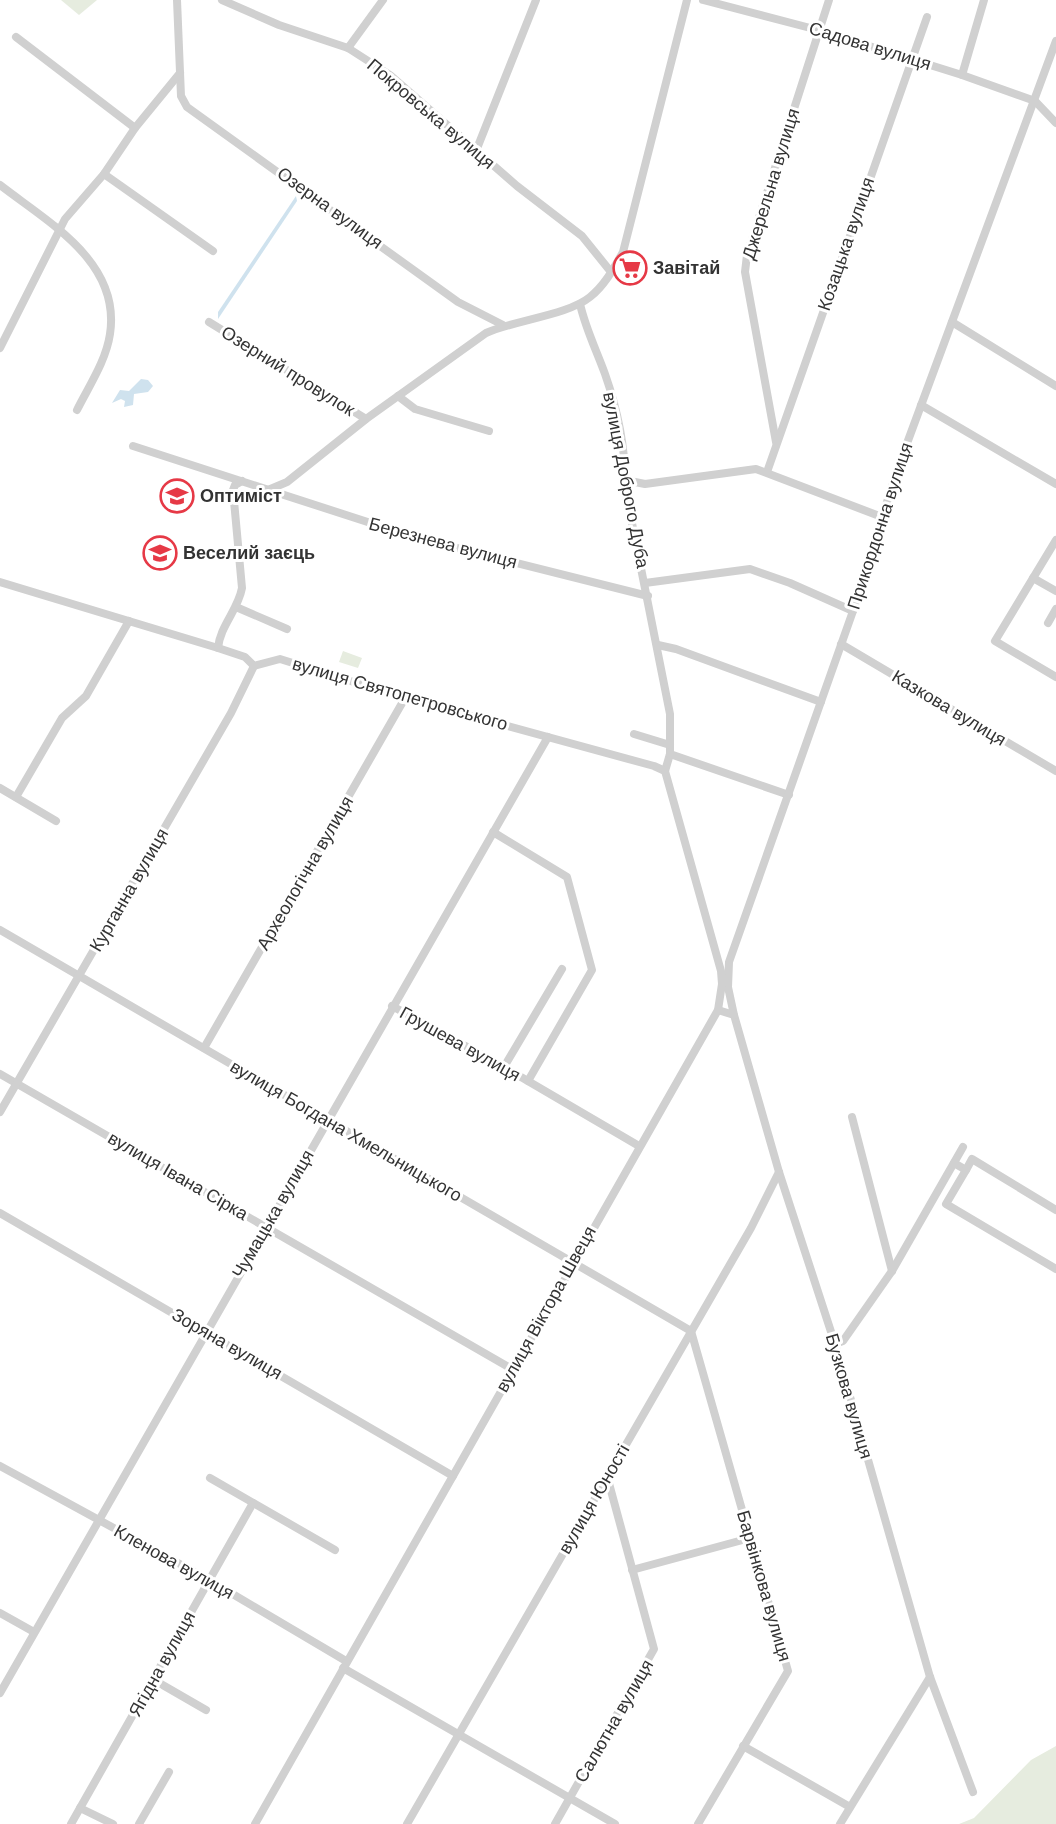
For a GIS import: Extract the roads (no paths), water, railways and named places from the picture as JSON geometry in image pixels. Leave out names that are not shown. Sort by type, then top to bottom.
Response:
[{"type":"street","name":"Озерна вулиця","points":[[177,0],[181,96],[187,107],[458,302],[503,326]]},
{"type":"street","name":"Покровська вулиця","points":[[222,0],[279,25],[348,48],[390,75],[517,186],[582,236],[612,272]]},
{"type":"street","points":[[348,48],[383,0]]},
{"type":"street","points":[[476,151],[536,0]]},
{"type":"street","points":[[268,490],[288,482],[366,419],[470,344],[503,326],[580,304],[591,296],[612,272],[623,252],[687,0]]},
{"type":"street","name":"Садова вулиця","points":[[703,0],[818,30],[911,58],[1035,101]]},
{"type":"street","name":"Джерельна вулиця","points":[[776,442],[745,272],[747,255],[829,0]]},
{"type":"street","points":[[962,75],[984,0]]},
{"type":"street","name":"Козацька вулиця","points":[[767,472],[927,17]]},
{"type":"street","points":[[16,37],[135,128]]},
{"type":"street","name":"Прикордонна вулиця","points":[[734,1015],[728,987],[729,962],[842,644],[882,517],[921,405],[1056,41]]},
{"type":"street","points":[[0,348],[65,219],[104,174],[135,128],[180,73]]},
{"type":"street","points":[[1035,101],[1056,123]]},
{"type":"street","points":[[104,174],[213,251]]},
{"type":"street","points":[[0,185],[74,240],[103,282],[112,307],[110,336],[101,364],[77,410]]},
{"type":"street","name":"вулиця Доброго Дуба","points":[[580,304],[586,331],[605,373],[625,455],[625,480],[670,714],[670,749],[665,771]]},
{"type":"street","name":"Озерний провулок","points":[[209,322],[366,419]]},
{"type":"street","points":[[952,322],[1056,386]]},
{"type":"street","points":[[398,396],[415,409],[489,431]]},
{"type":"street","points":[[921,405],[1056,484]]},
{"type":"street","name":"Березнева вулиця","points":[[133,446],[417,538],[648,596]]},
{"type":"street","points":[[625,480],[645,484],[748,469],[767,472],[882,517]]},
{"type":"street","points":[[218,648],[220,633],[236,607],[242,588],[232,490],[242,481]]},
{"type":"street","points":[[1056,540],[995,641],[1056,677]]},
{"type":"street","points":[[645,584],[750,569],[853,611]]},
{"type":"street","points":[[1033,578],[1056,591]]},
{"type":"street","points":[[0,582],[218,648],[245,657],[254,666]]},
{"type":"street","points":[[236,607],[287,629]]},
{"type":"street","points":[[1048,623],[1056,609]]},
{"type":"street","points":[[16,797],[62,718],[86,696],[129,621]]},
{"type":"street","name":"Казкова вулиця","points":[[842,644],[1056,771]]},
{"type":"street","points":[[658,645],[676,649],[821,702]]},
{"type":"street","name":"вулиця Святопетровського","points":[[254,666],[280,659],[405,698],[665,771]]},
{"type":"street","name":"Курганна вулиця","points":[[0,1112],[231,713],[254,666]]},
{"type":"street","name":"Археологічна вулиця","points":[[204,1048],[405,698]]},
{"type":"street","points":[[634,734],[789,795]]},
{"type":"street","name":"Чумацька вулиця","points":[[0,1693],[205,1331],[548,737]]},
{"type":"street","name":"вулиця Віктора Швеця","points":[[255,1824],[717,1010],[722,984],[721,971],[665,771]]},
{"type":"street","points":[[0,788],[56,821]]},
{"type":"street","name":"Грушева вулиця","points":[[493,832],[567,877],[592,970],[528,1081]]},
{"type":"street","name":"вулиця Богдана Хмельницького","points":[[0,930],[691,1331]]},
{"type":"street","points":[[504,1066],[562,969]]},
{"type":"street","name":"Грушева вулиця","points":[[392,1006],[504,1066],[639,1146]]},
{"type":"street","points":[[717,1010],[734,1015]]},
{"type":"street","name":"Бузкова вулиця","points":[[734,1015],[779,1172],[835,1344],[930,1677],[973,1792]]},
{"type":"street","name":"вулиця Івана Сірка","points":[[0,1074],[512,1369]]},
{"type":"street","points":[[852,1117],[892,1271]]},
{"type":"street","points":[[835,1344],[843,1341],[892,1271],[963,1147]]},
{"type":"street","points":[[1056,1210],[972,1160],[946,1204],[1056,1269]]},
{"type":"street","points":[[954,1163],[966,1170]]},
{"type":"street","name":"вулиця Юності","points":[[407,1824],[751,1228],[779,1172]]},
{"type":"street","name":"Зоряна вулиця","points":[[0,1213],[453,1476]]},
{"type":"street","name":"Барвінкова вулиця","points":[[691,1331],[788,1671],[698,1824]]},
{"type":"street","name":"Кленова вулиця","points":[[0,1466],[208,1580],[460,1735],[615,1824]]},
{"type":"street","name":"Салютна вулиця","points":[[555,1824],[654,1650],[607,1476]]},
{"type":"street","points":[[210,1478],[335,1550]]},
{"type":"street","name":"Ягідна вулиця","points":[[71,1824],[253,1503]]},
{"type":"street","points":[[632,1570],[750,1538]]},
{"type":"street","points":[[0,1613],[34,1632]]},
{"type":"street","points":[[840,1824],[930,1677]]},
{"type":"street","points":[[154,1680],[206,1710]]},
{"type":"street","points":[[743,1746],[850,1807]]},
{"type":"street","points":[[140,1824],[170,1772]]},
{"type":"street","points":[[80,1808],[113,1824]]},
{"type":"water","points":[[296,196],[297,201],[218,319],[218,312]]},
{"type":"water","points":[[141,379],[148,380],[153,386],[148,392],[134,394],[133,405],[124,407],[125,401],[121,399],[112,403],[120,390],[129,391]]},
{"type":"place","name":"Завітай","points":[[630,268]]},
{"type":"place","name":"Оптиміст","points":[[177,496]]},
{"type":"place","name":"Веселий заєць","points":[[160,553]]}]
